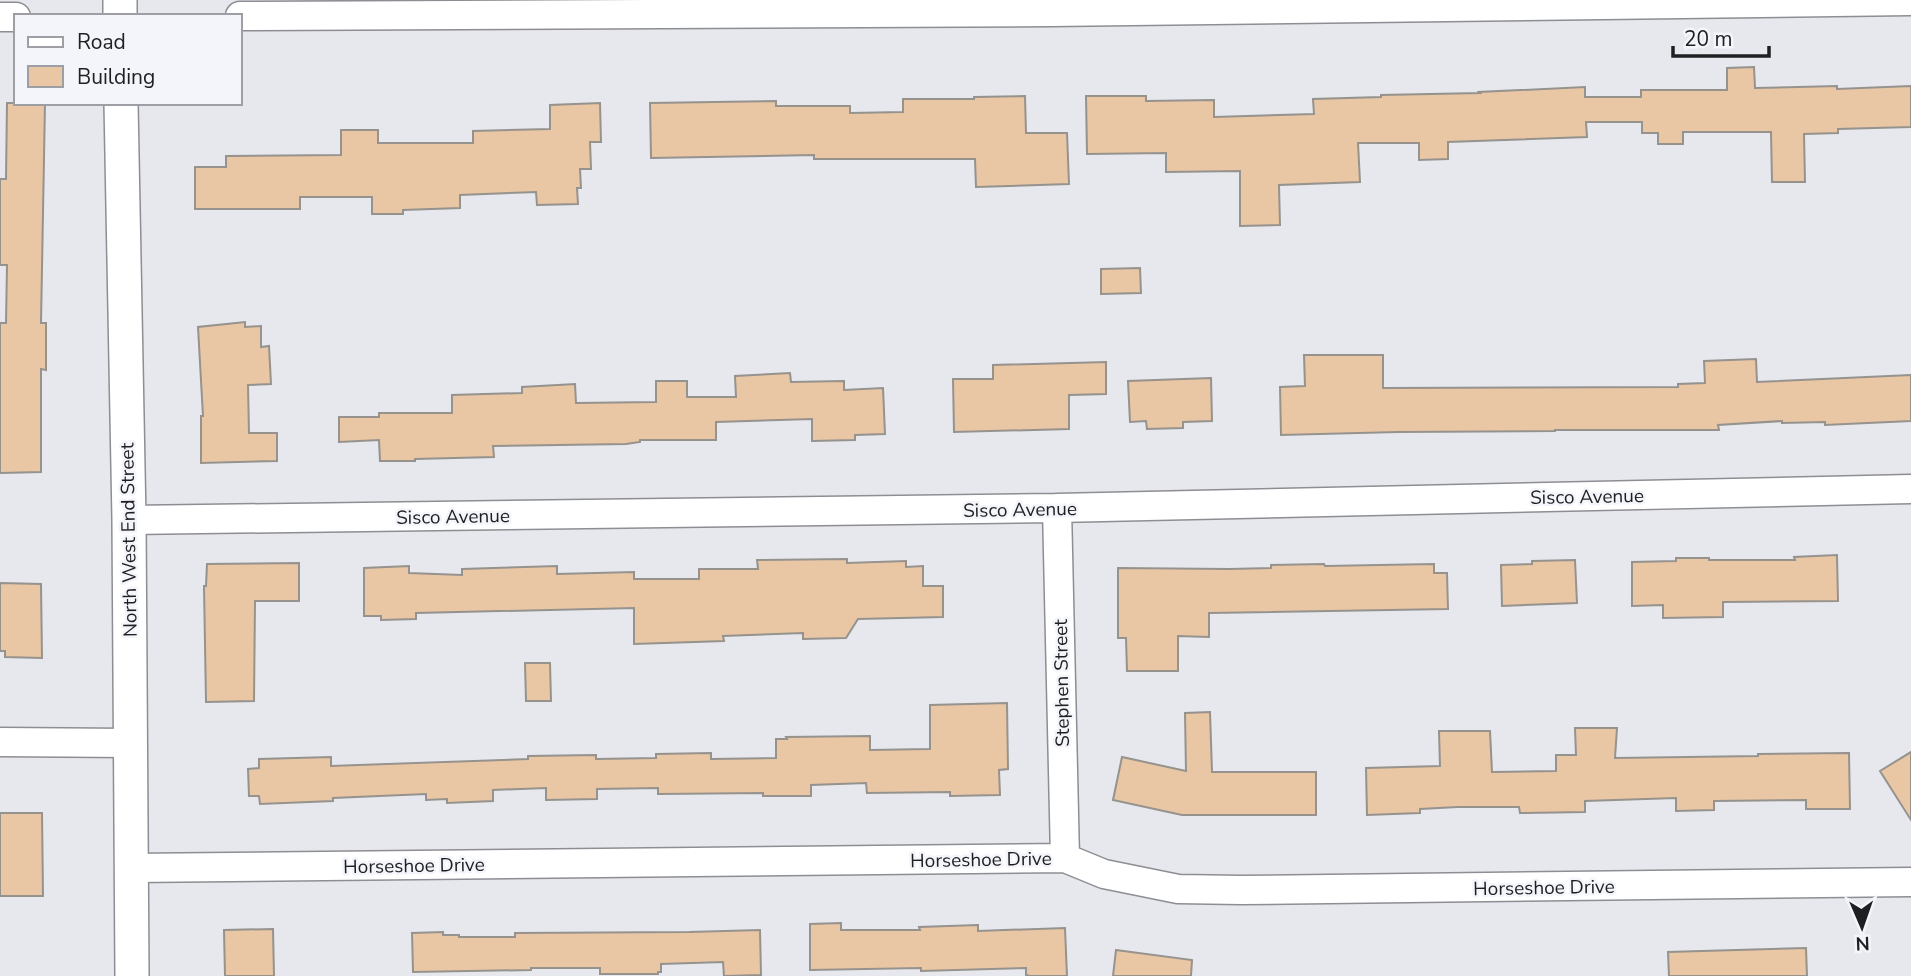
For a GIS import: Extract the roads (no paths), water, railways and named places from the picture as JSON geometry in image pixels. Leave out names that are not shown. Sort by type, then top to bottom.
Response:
[{"type":"street","points":[[242,16],[1051,6],[1911,1]]},
{"type":"street","name":"North West End Street","points":[[121,105],[129,520],[132,976]]},
{"type":"street","name":"Sisco Avenue","points":[[129,520],[1056,508],[1911,489]]},
{"type":"street","name":"Stephen Street","points":[[1056,508],[1065,858]]},
{"type":"street","points":[[0,742],[130,743]]},
{"type":"street","name":"Horseshoe Drive","points":[[131,868],[1065,858],[1104,874],[1178,889],[1241,891],[1911,882]]}]
